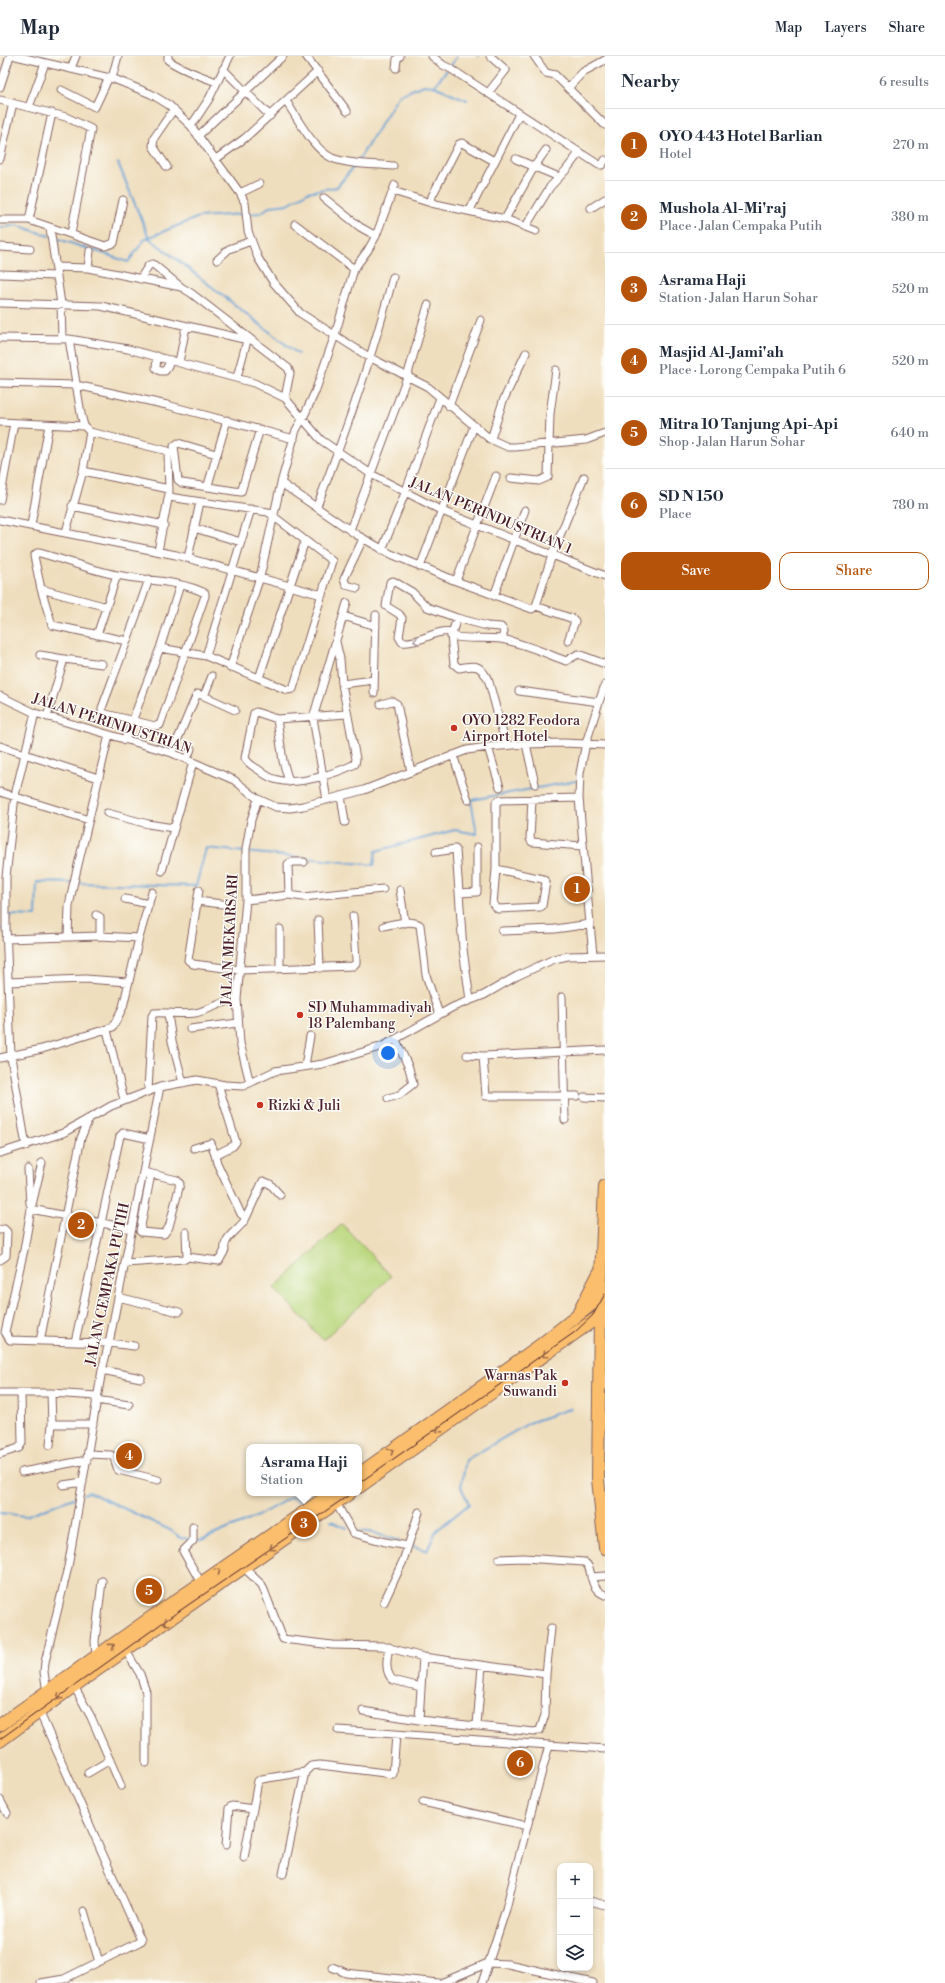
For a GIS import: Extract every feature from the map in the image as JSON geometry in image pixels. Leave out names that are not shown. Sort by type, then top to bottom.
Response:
[{"type":"highway","points":[[605,1186],[598,1472],[600,1510],[605,1548]]},
{"type":"highway","points":[[576,1318],[603,1272]]},
{"type":"highway","points":[[364,1475],[576,1318],[603,1305]]},
{"type":"highway","points":[[364,1475],[577,1333],[603,1305]]},
{"type":"highway","points":[[577,1333],[586,1332],[591,1334],[602,1349]]},
{"type":"highway","points":[[605,1416],[605,1486]]},
{"type":"highway","points":[[0,1741],[74,1686],[244,1568],[334,1498]]},
{"type":"highway","points":[[0,1725],[201,1583],[334,1498]]},
{"type":"street","points":[[0,87],[10,56]]},
{"type":"street","points":[[16,56],[43,60],[110,78],[151,94],[174,109],[191,126],[240,193],[246,210],[251,241],[264,270],[290,304],[306,317],[369,357],[428,387],[449,406],[491,439],[508,447],[550,442],[586,440],[605,433]]},
{"type":"street","points":[[71,68],[76,56]]},
{"type":"street","points":[[61,90],[95,107],[110,78],[118,56]]},
{"type":"street","points":[[168,56],[168,60],[180,68],[216,82]]},
{"type":"street","points":[[191,126],[209,98],[230,56]]},
{"type":"street","points":[[198,136],[283,56]]},
{"type":"street","points":[[306,56],[347,111]]},
{"type":"street","points":[[396,68],[397,59],[400,56]]},
{"type":"street","points":[[432,56],[443,65],[598,166],[602,165],[605,160]]},
{"type":"street","points":[[488,93],[506,70],[490,56]]},
{"type":"street","points":[[534,56],[546,73],[555,75],[605,125]]},
{"type":"street","points":[[29,107],[43,60]]},
{"type":"street","points":[[568,88],[584,72],[605,60]]},
{"type":"street","points":[[223,69],[270,116]]},
{"type":"street","points":[[216,159],[270,116],[318,71]]},
{"type":"street","points":[[0,100],[52,113],[90,127],[92,131],[71,234]]},
{"type":"street","points":[[286,101],[323,152],[341,160],[393,166]]},
{"type":"street","points":[[0,159],[13,103]]},
{"type":"street","points":[[167,168],[153,146],[153,142],[154,138],[174,109]]},
{"type":"street","points":[[29,220],[52,113]]},
{"type":"street","points":[[470,210],[519,114]]},
{"type":"street","points":[[431,203],[432,196],[459,144],[462,143],[494,162]]},
{"type":"street","points":[[506,219],[534,167],[546,150]]},
{"type":"street","points":[[526,226],[550,187],[579,153]]},
{"type":"street","points":[[516,159],[559,177]]},
{"type":"street","points":[[240,193],[259,184]]},
{"type":"street","points":[[230,668],[260,577],[275,516],[281,483],[296,430],[304,418],[315,392],[335,335],[354,269],[376,236],[394,188],[431,203],[470,210],[506,219],[536,231]]},
{"type":"street","points":[[324,198],[360,227],[376,236]]},
{"type":"street","points":[[591,208],[605,199]]},
{"type":"street","points":[[0,220],[29,220],[50,230],[71,234],[105,246],[110,246],[114,243],[123,200]]},
{"type":"street","points":[[295,224],[354,269]]},
{"type":"street","points":[[50,230],[66,339],[84,426],[90,432],[167,450],[169,454],[169,497],[158,551]]},
{"type":"street","points":[[217,260],[229,249],[251,241]]},
{"type":"street","points":[[0,247],[30,249]]},
{"type":"street","points":[[88,268],[90,251]]},
{"type":"street","points":[[140,279],[148,265],[153,264],[181,287]]},
{"type":"street","points":[[56,267],[88,268],[181,287],[192,292],[289,370],[289,380],[285,398]]},
{"type":"street","points":[[0,274],[56,276]]},
{"type":"street","points":[[316,506],[338,452],[382,319],[393,277]]},
{"type":"street","points":[[0,303],[101,306],[186,327],[248,338]]},
{"type":"street","points":[[350,530],[407,377],[428,305]]},
{"type":"street","points":[[449,406],[481,320]]},
{"type":"street","points":[[157,356],[156,368],[163,372],[175,361],[186,327]]},
{"type":"street","name":"JALAN PERINDUSTRIAN 1","points":[[0,338],[66,339],[157,356],[237,377],[285,398],[304,418],[312,432],[338,452],[371,474],[405,493],[478,526],[605,576]]},
{"type":"street","points":[[237,377],[248,338]]},
{"type":"street","points":[[491,439],[503,401],[526,353]]},
{"type":"street","points":[[512,478],[540,481],[548,477],[550,414],[556,370]]},
{"type":"street","points":[[0,383],[76,385],[125,395],[227,420],[294,439]]},
{"type":"street","points":[[382,550],[440,398]]},
{"type":"street","points":[[208,485],[227,420]]},
{"type":"street","points":[[0,422],[84,426]]},
{"type":"street","points":[[0,500],[14,423]]},
{"type":"street","points":[[31,525],[49,425]]},
{"type":"street","points":[[420,567],[474,426]]},
{"type":"street","points":[[216,454],[178,442],[174,446],[178,480],[238,492],[243,490],[260,429]]},
{"type":"street","points":[[66,532],[72,506],[83,471],[90,432]]},
{"type":"street","points":[[83,471],[169,489]]},
{"type":"street","points":[[456,582],[496,476]]},
{"type":"street","points":[[281,483],[363,539],[382,550],[456,582],[532,609],[536,606],[552,555],[584,477]]},
{"type":"street","points":[[160,648],[206,656],[230,668],[287,690],[294,688],[332,561],[275,516],[264,510],[169,497]]},
{"type":"street","points":[[188,558],[200,502]]},
{"type":"street","points":[[72,506],[164,525]]},
{"type":"street","points":[[206,656],[251,509]]},
{"type":"street","points":[[494,596],[525,510]]},
{"type":"street","points":[[0,520],[158,551],[233,569],[322,595]]},
{"type":"street","points":[[194,528],[241,542]]},
{"type":"street","points":[[357,588],[346,585],[344,579],[363,539]]},
{"type":"street","points":[[259,678],[305,541]]},
{"type":"street","points":[[127,642],[52,625],[41,589],[34,556],[37,553],[117,575],[149,579],[180,586],[205,594],[160,725],[155,726],[106,714],[102,711],[127,642],[149,579]]},
{"type":"street","points":[[97,635],[117,575]]},
{"type":"street","points":[[502,639],[504,631],[501,627],[457,618],[427,607],[406,587],[393,581],[390,582],[386,606],[399,614],[402,618],[399,637],[402,642],[415,642],[435,633],[452,634],[460,638],[502,639],[566,661],[578,654],[605,664]]},
{"type":"street","points":[[125,740],[160,648],[180,586]]},
{"type":"street","points":[[41,589],[106,607]]},
{"type":"street","points":[[327,800],[313,718],[347,603]]},
{"type":"street","points":[[536,606],[573,619],[575,622],[568,641]]},
{"type":"street","points":[[374,692],[376,615]]},
{"type":"street","points":[[343,616],[376,626]]},
{"type":"street","points":[[457,618],[452,634],[454,664],[456,667],[473,665],[478,667],[484,673],[506,745]]},
{"type":"street","points":[[336,642],[356,763],[322,776],[289,782],[277,780],[247,762],[245,758],[254,713],[257,711],[277,719],[313,718],[347,714]]},
{"type":"street","points":[[40,655],[102,664]]},
{"type":"street","points":[[47,717],[64,659]]},
{"type":"street","points":[[204,696],[212,676]]},
{"type":"street","points":[[342,684],[374,680]]},
{"type":"street","points":[[593,955],[582,846],[579,798],[580,773],[586,743],[605,685]]},
{"type":"street","points":[[519,691],[599,702]]},
{"type":"street","points":[[172,753],[194,698],[198,694],[235,710]]},
{"type":"street","name":"JALAN PERINDUSTRIAN","points":[[0,696],[35,714],[172,753],[234,780],[258,799],[271,806],[290,808],[341,796],[411,772],[466,750],[488,746],[526,744],[586,743],[605,745]]},
{"type":"street","points":[[381,704],[392,700],[397,704],[411,772]]},
{"type":"street","points":[[26,1146],[11,1057],[6,939],[6,877],[15,795],[35,714]]},
{"type":"street","points":[[277,719],[289,782]]},
{"type":"street","points":[[68,937],[70,906],[74,882],[109,735]]},
{"type":"street","points":[[526,744],[536,784]]},
{"type":"street","points":[[0,746],[98,778]]},
{"type":"street","points":[[488,746],[500,787]]},
{"type":"street","points":[[162,871],[190,761],[191,748]]},
{"type":"street","points":[[453,755],[468,800]]},
{"type":"street","points":[[0,792],[15,795],[89,820]]},
{"type":"street","points":[[341,796],[345,822]]},
{"type":"street","points":[[496,869],[543,879],[546,882],[542,906],[527,908],[496,908],[493,904],[496,869],[496,802],[500,800],[579,798]]},
{"type":"street","name":"JALAN MEKARSARI","points":[[250,1083],[240,1043],[237,999],[246,900],[246,852],[251,820],[258,799]]},
{"type":"street","points":[[532,799],[530,839],[532,842],[582,846]]},
{"type":"street","points":[[107,813],[148,824],[173,828]]},
{"type":"street","points":[[459,892],[477,892],[477,847]]},
{"type":"street","points":[[436,852],[456,850],[463,949],[470,1000]]},
{"type":"street","points":[[289,895],[288,864],[292,862],[304,862]]},
{"type":"street","points":[[246,900],[289,895],[303,897],[383,889]]},
{"type":"street","points":[[199,890],[188,960],[193,964],[240,970],[353,966],[356,963],[353,916]]},
{"type":"street","points":[[400,890],[404,923]]},
{"type":"street","points":[[0,1058],[11,1057],[111,1029],[118,1021],[123,1007],[139,938],[152,892]]},
{"type":"street","points":[[125,899],[149,904]]},
{"type":"street","points":[[197,901],[222,904]]},
{"type":"street","points":[[96,915],[102,920],[100,936]]},
{"type":"street","points":[[318,920],[320,968]]},
{"type":"street","points":[[384,926],[404,923],[417,923],[420,925],[426,975],[439,1014]]},
{"type":"street","points":[[502,931],[548,929],[590,924]]},
{"type":"street","points":[[280,929],[280,968]]},
{"type":"street","points":[[6,939],[100,936],[139,938]]},
{"type":"street","points":[[0,1153],[63,1133],[124,1100],[148,1091],[197,1080],[239,1086],[250,1083],[275,1071],[345,1057],[383,1046],[396,1040],[439,1014],[484,995],[517,976],[554,959],[605,955]]},
{"type":"street","points":[[8,982],[85,979],[128,982]]},
{"type":"street","points":[[562,997],[565,1120]]},
{"type":"street","points":[[148,1091],[152,1016],[155,1013],[195,1013],[221,1002],[237,999]]},
{"type":"street","points":[[168,1014],[172,1041],[183,1082]]},
{"type":"street","points":[[190,1029],[238,1022]]},
{"type":"street","points":[[107,1030],[124,1100]]},
{"type":"street","points":[[305,1066],[310,1036]]},
{"type":"street","points":[[388,1098],[399,1095],[413,1084],[409,1068],[396,1040]]},
{"type":"street","points":[[467,1055],[483,1056],[605,1050]]},
{"type":"street","points":[[483,1056],[486,1096],[565,1096],[605,1098]]},
{"type":"street","points":[[215,1155],[233,1146],[236,1142],[218,1084]]},
{"type":"street","name":"JALAN CEMPAKA PUTIH","points":[[47,1693],[44,1672],[45,1662],[68,1568],[102,1370],[132,1229],[147,1173],[150,1139],[160,1088]]},
{"type":"street","points":[[40,1341],[64,1217],[83,1134],[89,1119]]},
{"type":"street","points":[[81,1124],[83,1134]]},
{"type":"street","points":[[75,1342],[120,1136],[123,1133],[150,1139]]},
{"type":"street","points":[[194,1148],[211,1142],[217,1164],[241,1214],[246,1218]]},
{"type":"street","points":[[42,1163],[5,1332],[10,1340],[109,1342],[134,1346]]},
{"type":"street","points":[[28,1169],[31,1209]]},
{"type":"street","points":[[147,1173],[177,1180],[180,1184],[169,1227],[164,1234],[140,1231],[147,1173]]},
{"type":"street","points":[[125,1263],[186,1258],[219,1261],[225,1250],[224,1245],[226,1240],[241,1226],[246,1218],[262,1181],[270,1184],[280,1195]]},
{"type":"street","points":[[31,1209],[64,1217],[132,1229]]},
{"type":"street","points":[[0,1230],[4,1229],[7,1232],[6,1256],[0,1260]]},
{"type":"street","points":[[186,1232],[186,1258]]},
{"type":"street","points":[[118,1298],[179,1312]]},
{"type":"street","points":[[102,1370],[140,1378]]},
{"type":"street","points":[[0,1393],[51,1393],[97,1398],[129,1405]]},
{"type":"street","points":[[0,1454],[19,1448],[22,1443],[21,1393]]},
{"type":"street","points":[[50,1445],[52,1424],[51,1393]]},
{"type":"street","points":[[52,1424],[93,1424]]},
{"type":"street","points":[[22,1472],[87,1457],[111,1455],[114,1458],[118,1470],[158,1480]]},
{"type":"street","points":[[63,1485],[83,1485]]},
{"type":"street","points":[[334,1498],[351,1530],[385,1542],[408,1544]]},
{"type":"street","points":[[384,1602],[408,1544],[419,1512]]},
{"type":"street","points":[[193,1527],[194,1539],[183,1551],[201,1583]]},
{"type":"street","points":[[499,1559],[524,1558],[584,1562],[588,1565],[593,1585],[605,1595]]},
{"type":"street","points":[[244,1568],[262,1585],[283,1639],[332,1645],[389,1647],[423,1656],[482,1666],[546,1674]]},
{"type":"street","points":[[591,1577],[605,1576]]},
{"type":"street","points":[[96,1657],[95,1641],[102,1581]]},
{"type":"street","points":[[363,1711],[379,1712],[419,1720],[534,1732],[540,1730],[545,1715],[546,1674],[551,1628]]},
{"type":"street","points":[[389,1647],[387,1670],[390,1677],[393,1680],[421,1687]]},
{"type":"street","points":[[126,1651],[140,1674],[146,1692],[146,1763]]},
{"type":"street","points":[[419,1720],[423,1656]]},
{"type":"street","points":[[476,1725],[482,1666]]},
{"type":"street","points":[[74,1686],[91,1717],[121,1786]]},
{"type":"street","points":[[39,1711],[140,1938],[139,1942],[64,1980],[41,1983]]},
{"type":"street","points":[[338,1730],[605,1749]]},
{"type":"street","points":[[283,1874],[305,1772],[311,1766],[320,1765],[393,1774],[396,1735]]},
{"type":"street","points":[[482,1983],[506,1909],[549,1746]]},
{"type":"street","points":[[88,1772],[110,1760]]},
{"type":"street","points":[[244,1858],[252,1809],[259,1780],[305,1772]]},
{"type":"street","points":[[0,1800],[7,1812]]},
{"type":"street","points":[[423,1802],[527,1826]]},
{"type":"street","points":[[226,1845],[229,1808],[232,1806],[252,1809]]},
{"type":"street","points":[[593,1902],[605,1906]]},
{"type":"street","points":[[84,1911],[99,1962]]},
{"type":"street","points":[[332,1967],[346,1973],[439,1983],[488,1963],[508,1964],[593,1983]]},
{"type":"green space","points":[[342,1224],[391,1276],[323,1340],[274,1288]]},
{"type":"waterway","points":[[450,67],[457,56]]},
{"type":"waterway","points":[[434,86],[447,70]]},
{"type":"waterway","points":[[358,161],[399,95],[424,85],[434,86],[467,100]]},
{"type":"waterway","points":[[118,163],[149,238],[298,354]]},
{"type":"waterway","points":[[248,214],[260,213],[271,206],[288,204],[308,192],[337,187],[355,165]]},
{"type":"waterway","points":[[93,250],[128,262],[145,239],[199,217],[244,214]]},
{"type":"waterway","points":[[0,228],[17,225],[49,236]]},
{"type":"waterway","points":[[53,237],[88,249]]},
{"type":"waterway","points":[[9,920],[10,915],[36,916],[37,882],[196,886],[206,848],[374,865],[376,851],[455,830],[477,834],[471,800],[576,781]]},
{"type":"waterway","points":[[409,1544],[427,1551],[436,1531],[469,1504],[461,1487],[466,1460],[529,1423],[572,1408]]},
{"type":"waterway","points":[[83,1494],[89,1492],[170,1530],[181,1538],[201,1540],[254,1518],[291,1497],[304,1503]]},
{"type":"waterway","points":[[0,1513],[25,1516],[79,1496]]},
{"type":"waterway","points":[[331,1521],[347,1528]]},
{"type":"waterway","points":[[359,1531],[370,1532],[399,1541]]},
{"type":"tram line","points":[[362,1481],[575,1332],[593,1315],[605,1294]]},
{"type":"tram line","points":[[0,1739],[172,1616],[348,1496]]},
{"type":"place","name":"OYO 1282 Feodora Airport Hotel","points":[[454,728]]},
{"type":"place","name":"OYO 443 Hotel Barlian","points":[[577,889]]},
{"type":"place","name":"SD Muhammadiyah 18 Palembang","points":[[300,1015]]},
{"type":"place","name":"Rizki & Juli","points":[[260,1105]]},
{"type":"place","name":"Mushola Al-Mi'raj","points":[[81,1225]]},
{"type":"place","name":"Warnas Pak Suwandi","points":[[565,1383]]},
{"type":"place","name":"Masjid Al-Jami'ah","points":[[129,1456]]},
{"type":"place","name":"Asrama Haji","points":[[304,1524]]},
{"type":"place","name":"Mitra 10 Tanjung Api-Api","points":[[149,1591]]},
{"type":"place","name":"SD N 150","points":[[520,1763]]}]
